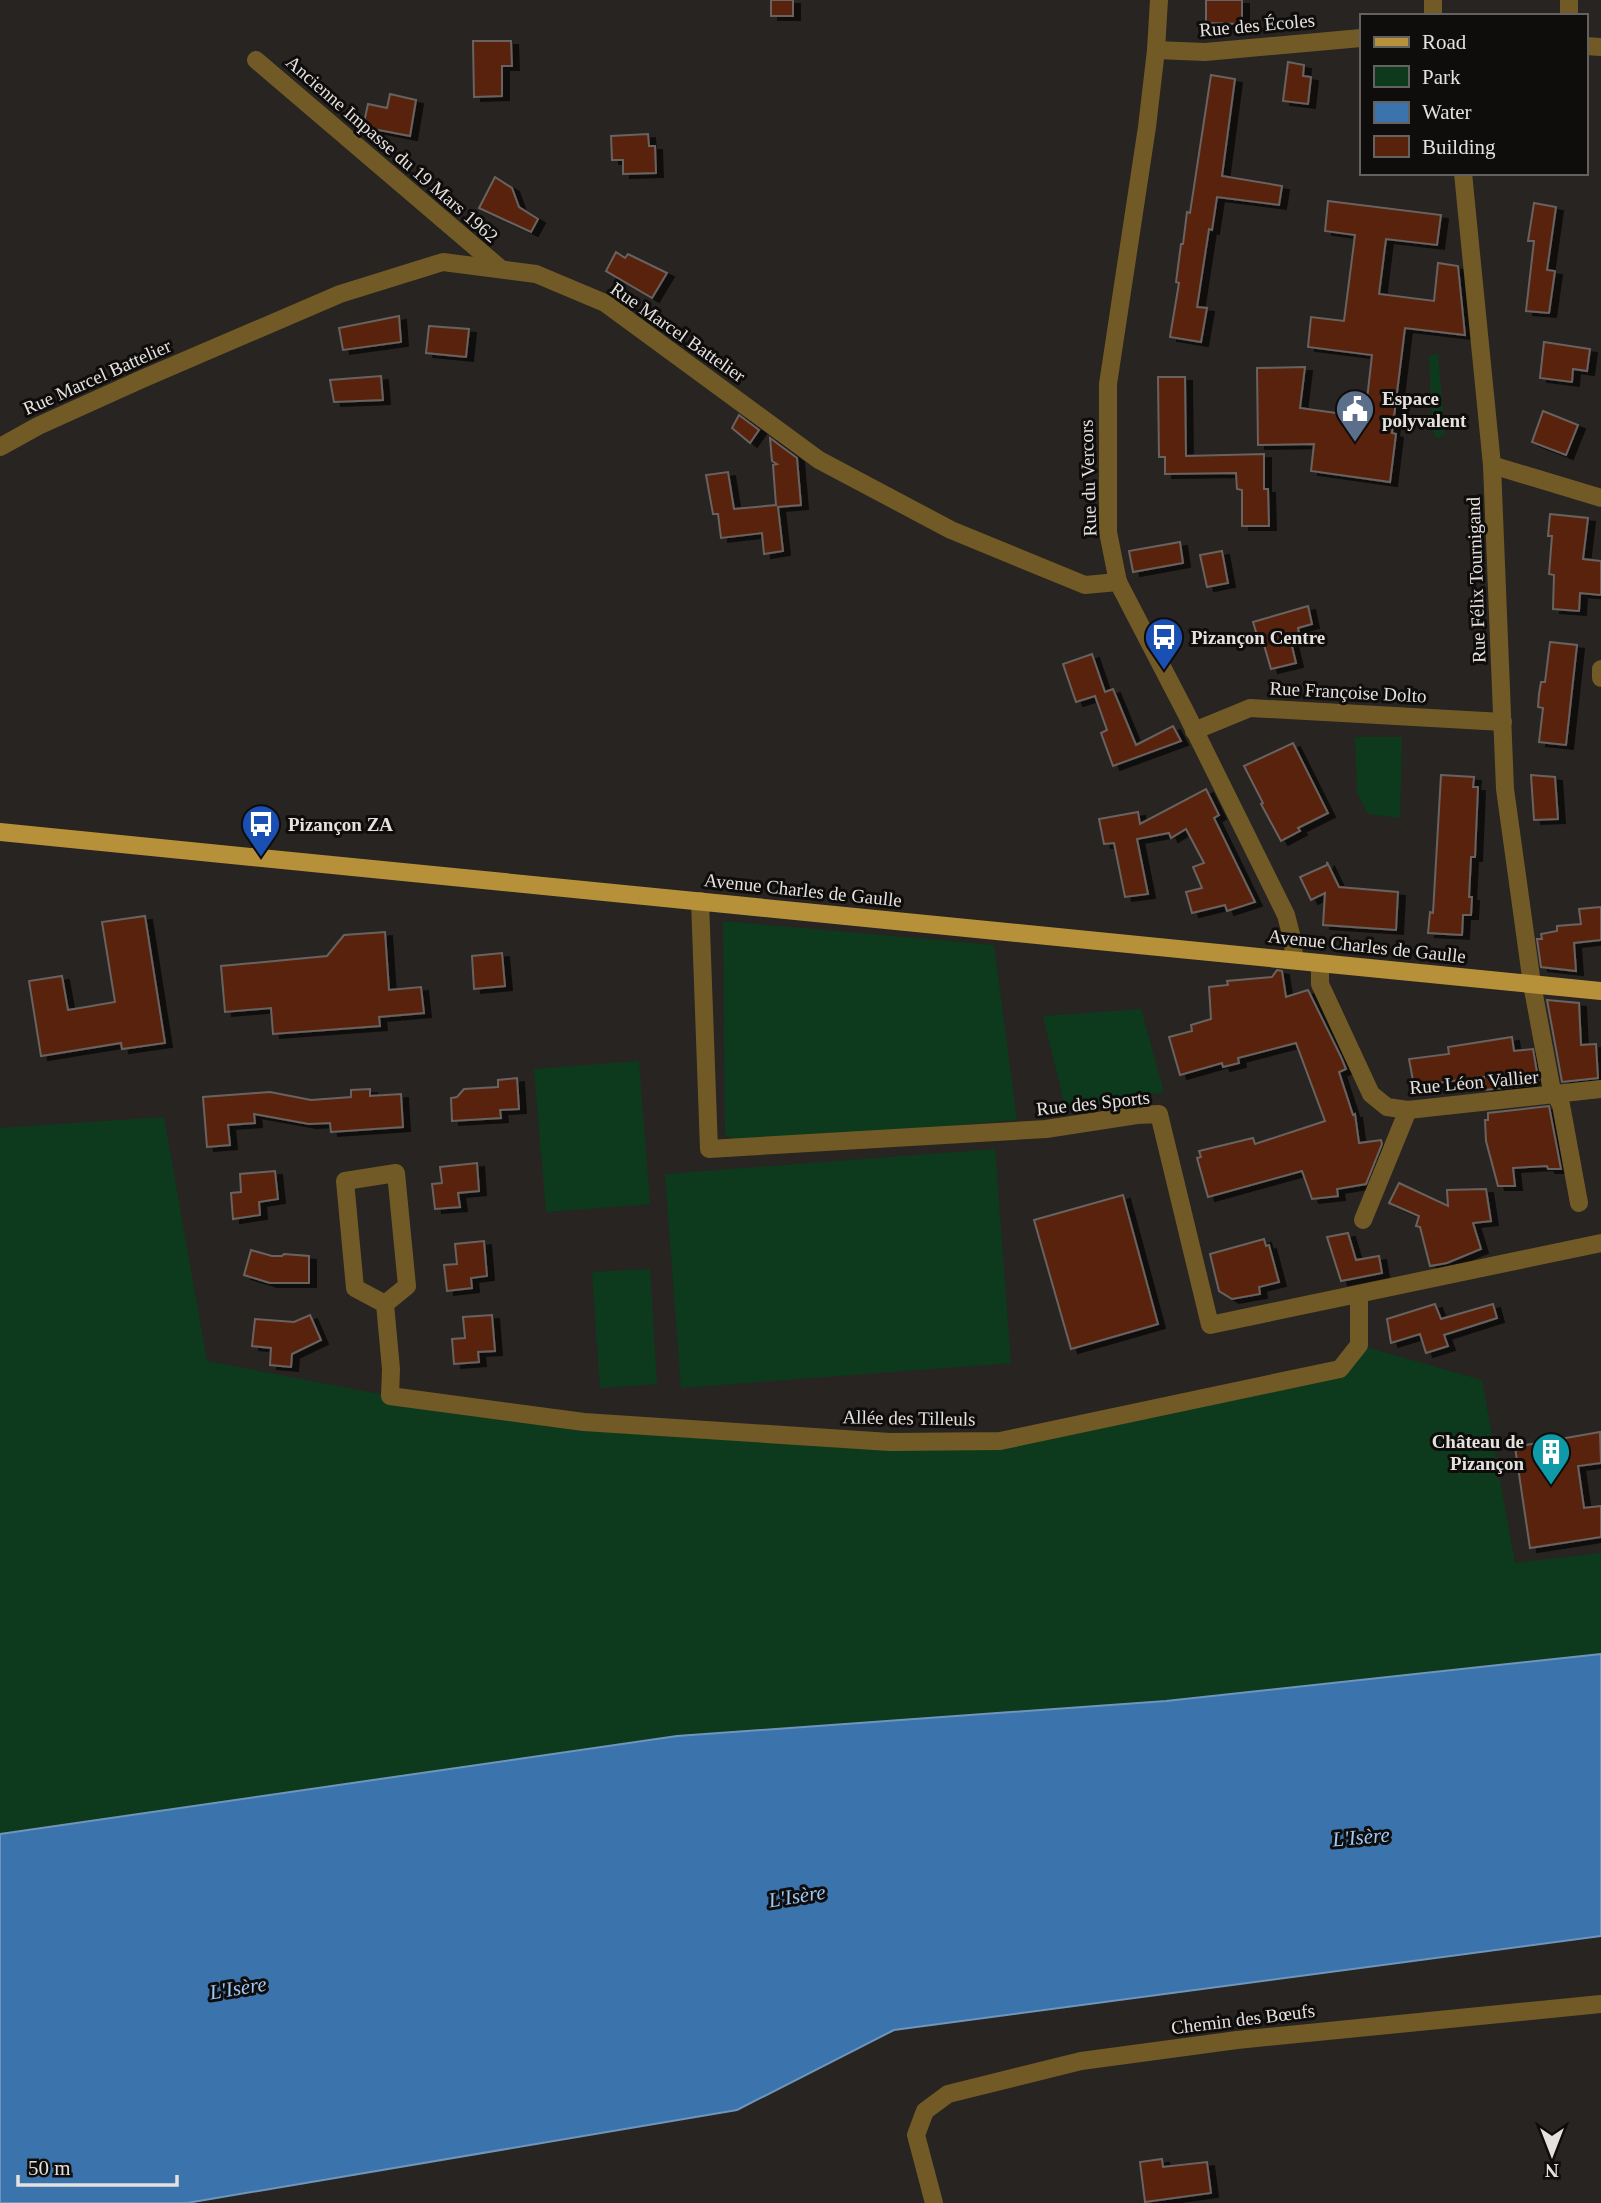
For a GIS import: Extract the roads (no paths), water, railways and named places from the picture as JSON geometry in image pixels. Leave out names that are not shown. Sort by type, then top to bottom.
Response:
[{"type":"main road","name":"Avenue Charles de Gaulle","points":[[0,832],[1601,990]]},
{"type":"street","name":"Rue du Vercors","points":[[1158,0],[1156,50],[1147,127],[1108,384],[1108,532],[1118,582],[1286,915],[1293,942],[1294,960]]},
{"type":"street","name":"Rue des Écoles","points":[[1156,50],[1205,52],[1360,38]]},
{"type":"street","name":"Ancienne Impasse du 19 Mars 1962","points":[[256,60],[501,269]]},
{"type":"street","name":"Rue Félix Tournigand","points":[[1463,175],[1492,465],[1505,789],[1532,984],[1551,1086],[1561,1105],[1578,1203]]},
{"type":"street","name":"Rue Marcel Battelier","points":[[0,447],[38,426],[340,294],[443,262],[501,269],[536,274],[605,303],[819,460],[951,530],[1085,585],[1118,582]]},
{"type":"street","points":[[1492,465],[1601,498]]},
{"type":"street","points":[[1601,669],[1601,678]]},
{"type":"street","name":"Rue Françoise Dolto","points":[[1194,731],[1250,708],[1503,722]]},
{"type":"street","name":"Rue des Sports","points":[[700,901],[709,1149],[1046,1129],[1159,1114],[1210,1325],[1313,1301],[1359,1294],[1601,1243]]},
{"type":"street","name":"Rue Léon Vallier","points":[[1320,962],[1320,984],[1371,1094],[1387,1107],[1408,1110],[1601,1090]]},
{"type":"street","points":[[1363,1220],[1408,1110]]},
{"type":"street","points":[[396,1173],[407,1286],[386,1304],[355,1288],[345,1181],[396,1173]]},
{"type":"street","name":"Allée des Tilleuls","points":[[386,1304],[391,1369],[390,1396],[584,1422],[890,1442],[1000,1441],[1340,1369],[1359,1345],[1359,1294]]},
{"type":"street","name":"Chemin des Bœufs","points":[[933,2203],[916,2135],[925,2111],[948,2094],[1081,2061],[1237,2040],[1601,2004]]},
{"type":"water","name":"L'Isère","points":[[1601,1654],[1601,1936],[894,2030],[737,2110],[187,2203],[0,2203],[0,1834],[677,1736],[1166,1701]]},
{"type":"place","name":"Espace polyvalent","points":[[1355,443]]},
{"type":"place","name":"Pizançon Centre","points":[[1164,671]]},
{"type":"place","name":"Pizançon ZA","points":[[261,858]]},
{"type":"place","name":"Château de Pizançon","points":[[1551,1486]]}]
